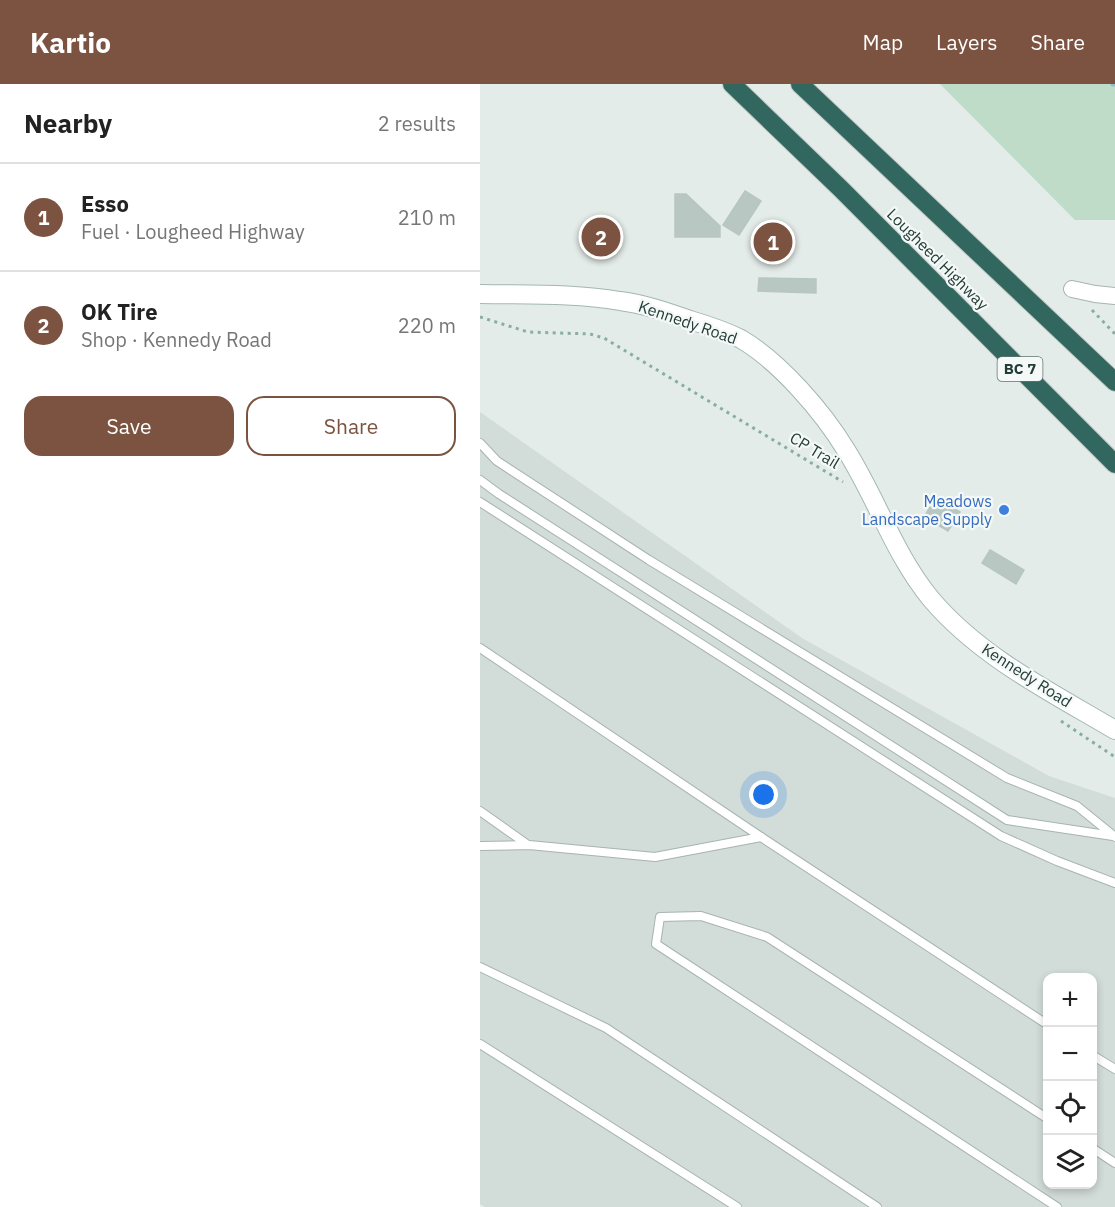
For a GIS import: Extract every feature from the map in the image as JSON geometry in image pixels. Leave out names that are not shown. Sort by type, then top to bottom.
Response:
[{"type":"highway","name":"Lougheed Highway","points":[[732,84],[841,189],[1115,464]]},
{"type":"highway","name":"Lougheed Highway","points":[[800,84],[1115,382]]},
{"type":"main road","name":"Kennedy Road","points":[[480,294],[574,296],[622,301],[654,307],[740,339],[766,357],[796,385],[827,423],[846,450],[905,563],[932,599],[983,649],[1115,730]]},
{"type":"street","points":[[1072,289],[1115,296]]},
{"type":"lane","points":[[480,443],[497,461],[649,560],[1007,778],[1077,807],[1114,836]]},
{"type":"lane","points":[[480,480],[1007,820],[1114,836]]},
{"type":"lane","points":[[480,502],[1001,836],[1115,884]]},
{"type":"lane","points":[[480,648],[1043,1022]]},
{"type":"lane","points":[[480,811],[529,845]]},
{"type":"lane","points":[[480,846],[529,845],[655,857],[761,837]]},
{"type":"lane","points":[[1043,1116],[767,937],[701,916],[660,917],[656,944],[1057,1207]]},
{"type":"lane","points":[[480,967],[606,1028],[877,1207]]},
{"type":"lane","points":[[480,1044],[737,1207]]},
{"type":"lane","points":[[1097,1058],[1115,1070]]},
{"type":"lane","points":[[1097,1151],[1115,1163]]},
{"type":"path","name":"CP Trail","points":[[480,317],[528,332],[590,334],[604,338],[837,477],[845,484]]},
{"type":"path","points":[[1053,716],[1115,757]]},
{"type":"shaded area","points":[[480,412],[802,638],[1049,776],[1115,798],[1115,1207],[485,1207],[480,1204]]},
{"type":"green space","points":[[940,84],[1115,84],[1115,220],[1075,220]]},
{"type":"building","points":[[745,191],[761,201],[739,235],[723,225]]},
{"type":"building","points":[[675,194],[686,194],[720,226],[720,237],[675,237]]},
{"type":"building","points":[[759,278],[816,279],[816,293],[758,291]]},
{"type":"building","points":[[936,497],[960,512],[948,531],[924,517]]},
{"type":"building","points":[[990,550],[1024,570],[1016,584],[982,563]]},
{"type":"place","name":"OK Tire","points":[[601,237]]},
{"type":"place","name":"Esso","points":[[773,242]]},
{"type":"place","name":"Meadows Landscape Supply","points":[[1004,510]]}]
